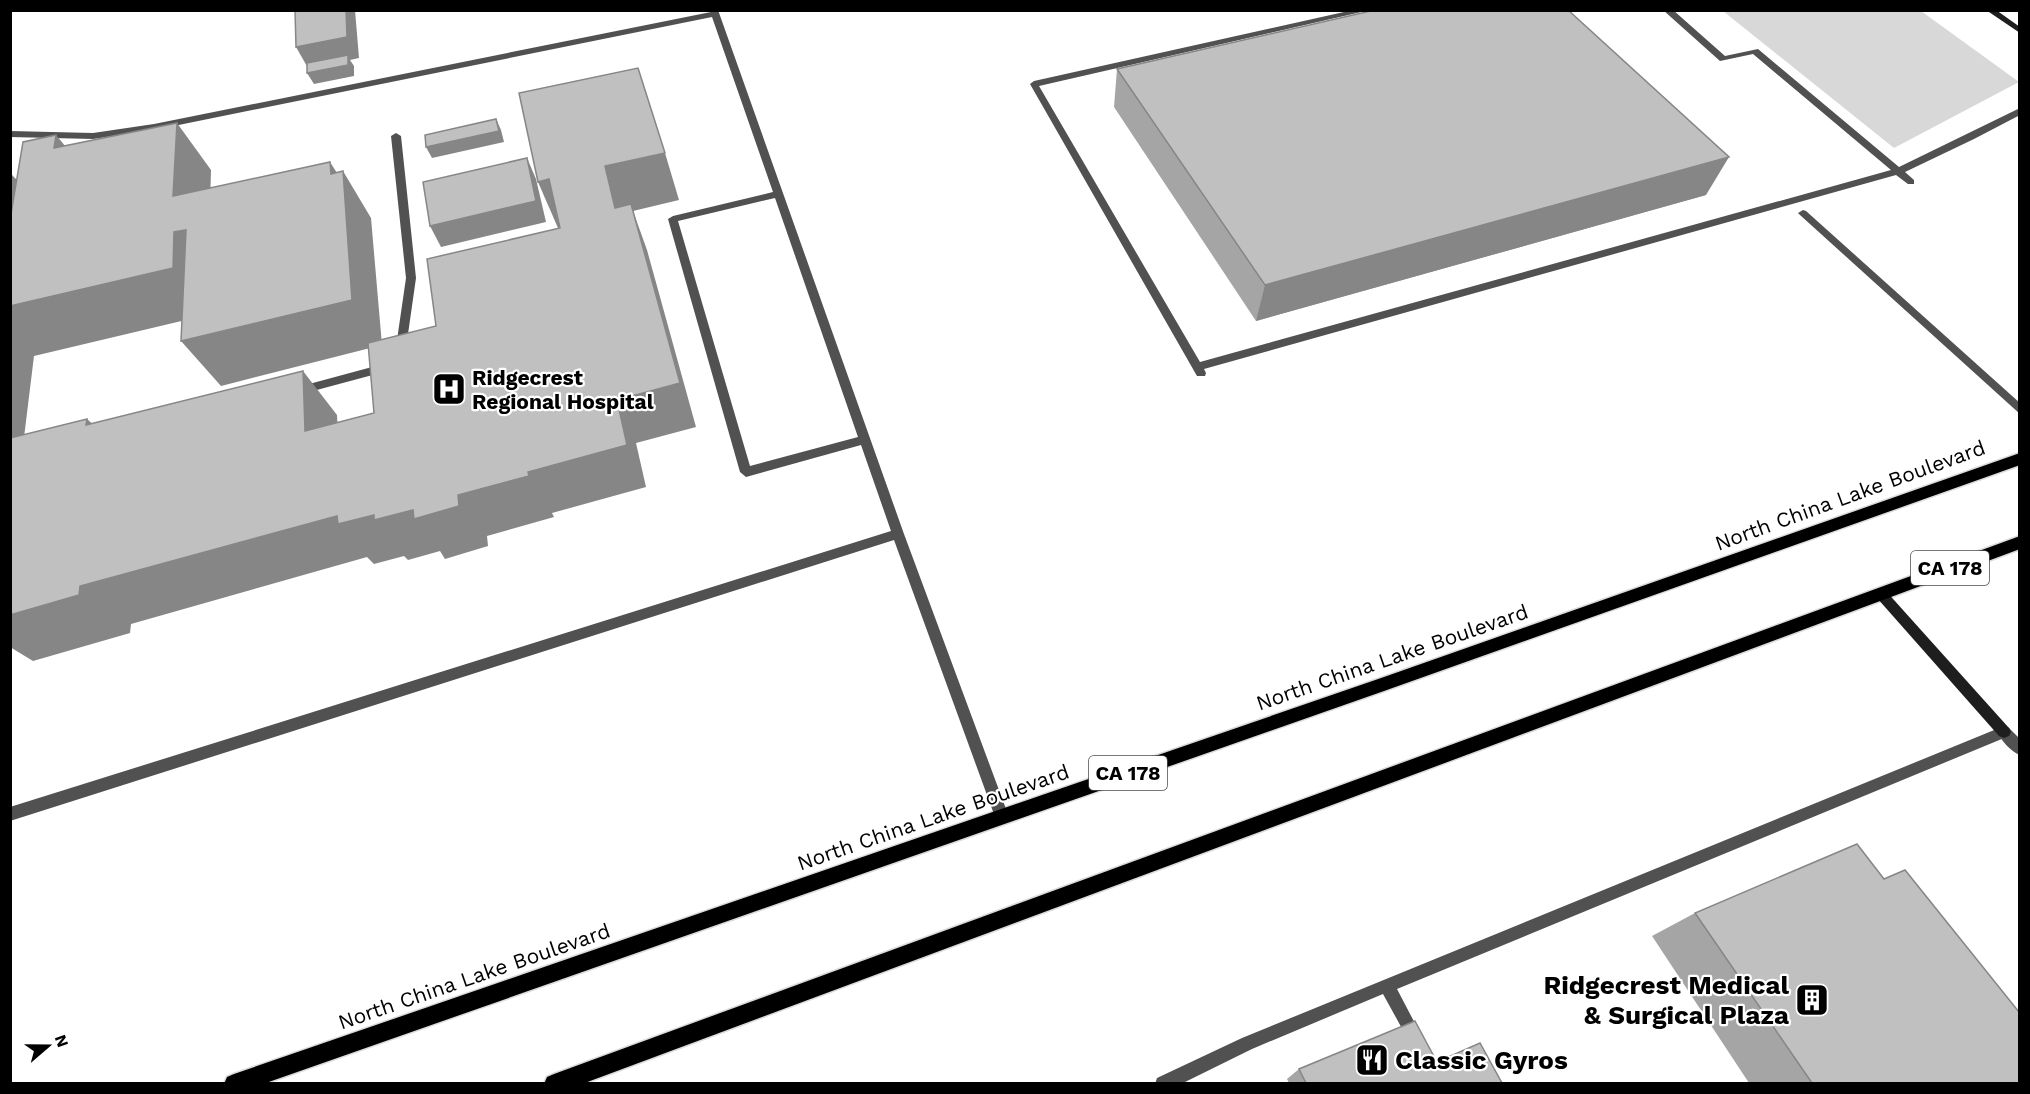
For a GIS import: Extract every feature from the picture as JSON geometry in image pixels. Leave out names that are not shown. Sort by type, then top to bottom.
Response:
[{"type":"main road","name":"North China Lake Boulevard","points":[[234,1083],[1002,817],[2019,459]]},
{"type":"main road","name":"CA 178","points":[[554,1083],[2019,542]]},
{"type":"street","points":[[1365,10],[1034,84],[1200,371],[1898,171],[1971,138],[2019,111]]},
{"type":"street","points":[[1667,10],[1723,59],[1755,51],[1911,182]]},
{"type":"street","points":[[1990,10],[2019,31]]},
{"type":"street","points":[[10,134],[93,136],[153,127],[714,12],[898,534],[1002,817]]},
{"type":"street","points":[[285,394],[376,370],[402,341],[411,278],[396,136]]},
{"type":"street","points":[[779,194],[673,219],[746,472],[865,440]]},
{"type":"street","points":[[1803,213],[2019,410]]},
{"type":"street","points":[[10,814],[898,534]]},
{"type":"street","points":[[1881,594],[2019,749]]},
{"type":"street","points":[[1163,1083],[1247,1043],[2004,732]]},
{"type":"street","points":[[1387,986],[1425,1056]]},
{"type":"shaded area","points":[[1723,11],[1921,11],[2019,82],[1894,148]]},
{"type":"building","points":[[295,10],[346,10],[347,37],[296,47]]},
{"type":"building","points":[[1375,10],[1568,10],[1729,157],[1265,285],[1117,69]]},
{"type":"building","points":[[348,55],[348,65],[307,73],[307,63]]},
{"type":"building","points":[[638,68],[665,153],[605,166],[615,208],[631,204],[680,383],[617,400],[627,445],[528,472],[529,476],[458,495],[459,506],[414,519],[413,510],[374,520],[374,515],[338,524],[337,516],[80,586],[79,595],[10,615],[10,438],[87,419],[86,425],[303,371],[305,431],[374,413],[368,343],[436,326],[427,259],[560,228],[549,179],[538,182],[519,93]]},
{"type":"building","points":[[496,119],[499,131],[426,147],[425,135]]},
{"type":"building","points":[[177,123],[173,196],[330,162],[331,174],[343,171],[352,300],[181,341],[186,230],[174,232],[173,268],[10,306],[10,214],[23,142],[56,135],[54,148]]},
{"type":"building","points":[[527,158],[536,201],[430,226],[423,182]]},
{"type":"building","name":"Ridgecrest Medical & Surgical Plaza","points":[[1857,844],[1884,879],[1905,870],[2019,1012],[2019,1083],[1812,1083],[1695,913]]},
{"type":"building","name":"Classic Gyros","points":[[1415,1021],[1437,1062],[1480,1043],[1502,1083],[1306,1083],[1299,1069]]},
{"type":"place","name":"Ridgecrest Regional Hospital","points":[[449,389]]},
{"type":"place","name":"Ridgecrest Medical & Surgical Plaza","points":[[1812,1000]]},
{"type":"place","name":"Classic Gyros","points":[[1372,1060]]}]
